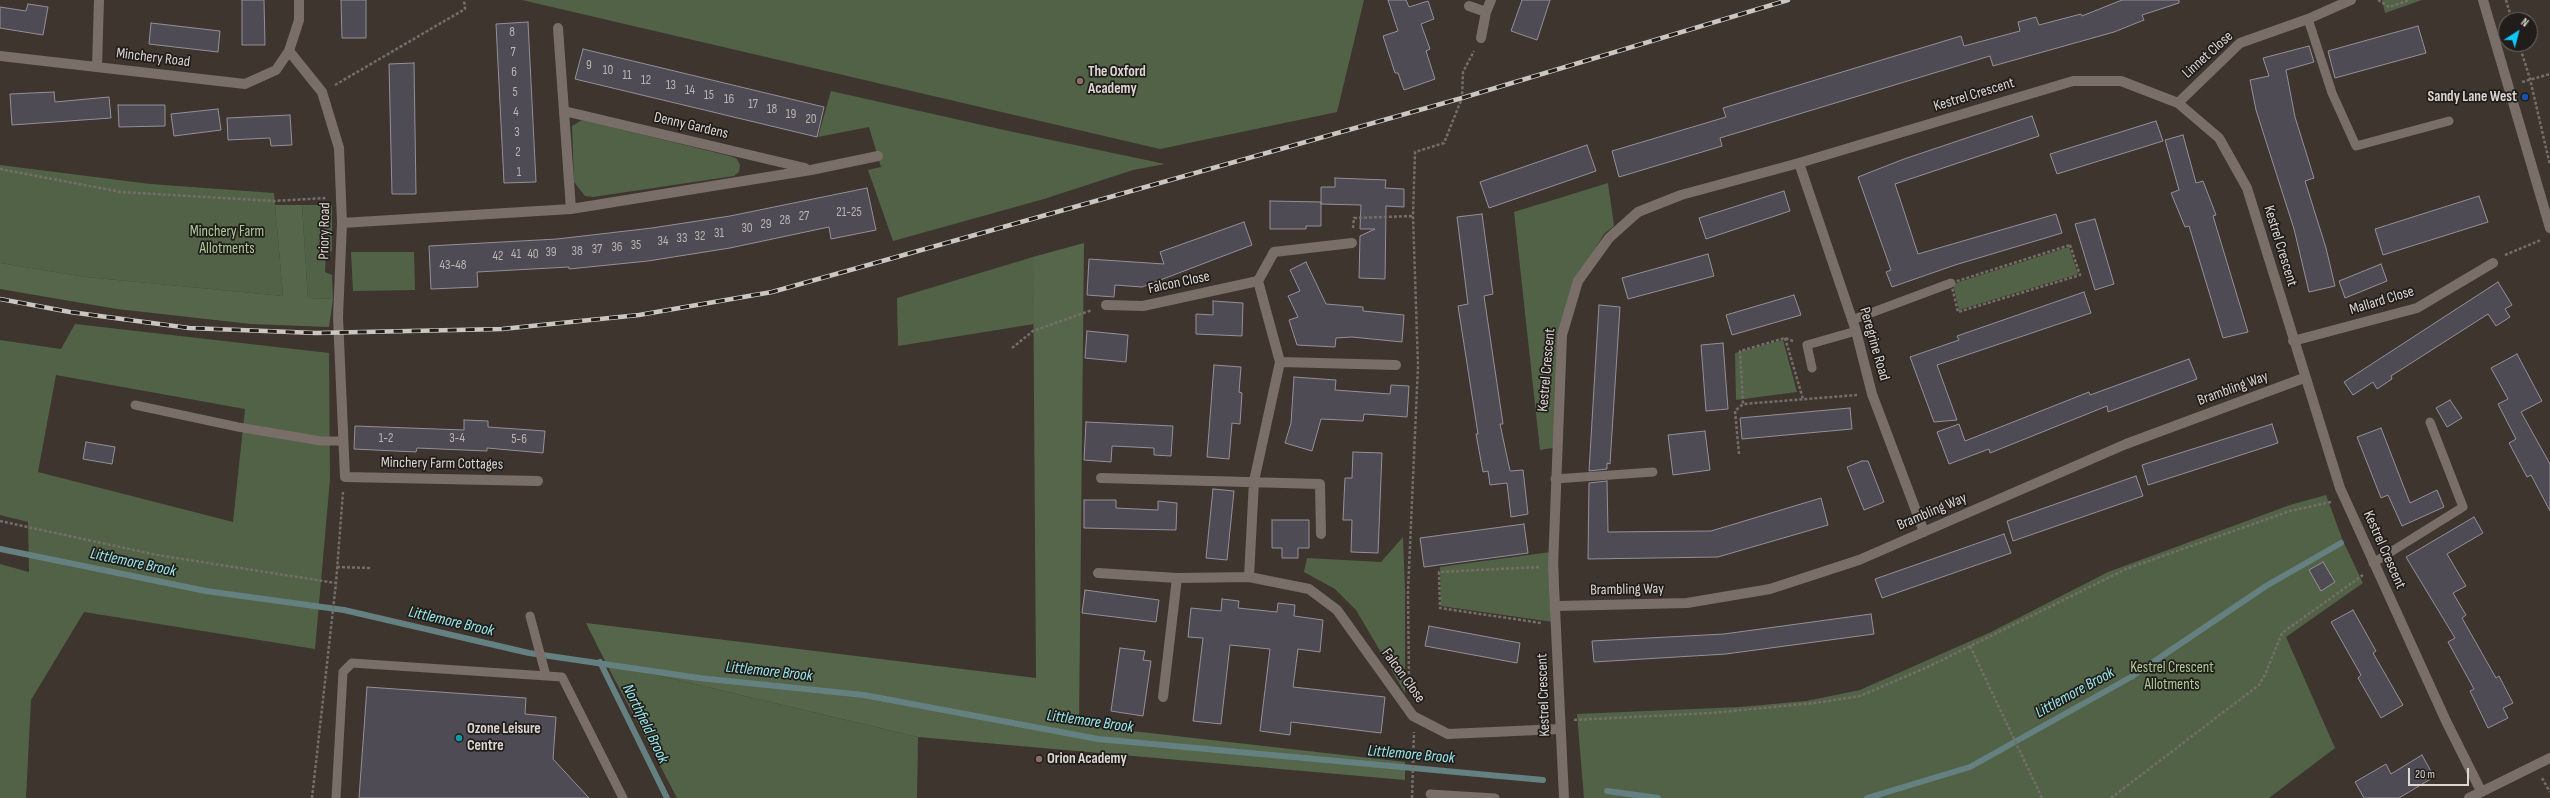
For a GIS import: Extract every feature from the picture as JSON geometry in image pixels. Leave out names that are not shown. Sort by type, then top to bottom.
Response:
[{"type":"street","points":[[97,67],[100,0]]},
{"type":"street","points":[[289,51],[299,20],[299,0]]},
{"type":"street","points":[[1481,38],[1486,12],[1491,0]]},
{"type":"street","name":"Linnet Close","points":[[2178,103],[2240,43],[2308,19],[2351,0]]},
{"type":"street","points":[[2483,0],[2507,86],[2550,228]]},
{"type":"street","points":[[1469,6],[1486,12]]},
{"type":"street","points":[[558,28],[571,209]]},
{"type":"street","name":"Minchery Road","points":[[0,56],[245,84],[276,70],[289,51]]},
{"type":"street","name":"Priory Road","points":[[289,51],[322,92],[339,148],[342,223],[338,317],[342,380],[342,441],[345,477]]},
{"type":"street","name":"Kestrel Crescent","points":[[1564,798],[1559,725],[1557,606],[1554,566],[1555,479],[1562,334],[1578,281],[1609,238],[1638,212],[1681,195],[1799,163],[2073,81],[2121,81],[2178,103],[2219,138],[2247,188],[2304,378],[2344,498],[2446,721],[2481,791]]},
{"type":"street","name":"Denny Gardens","points":[[564,111],[811,170]]},
{"type":"street","name":"Denny Gardens","points":[[342,223],[571,209],[811,170],[878,156]]},
{"type":"street","name":"Peregrine Road","points":[[1799,163],[1856,331],[1872,394],[1924,532]]},
{"type":"street","points":[[1248,577],[1254,481],[1280,362],[1258,281],[1274,252],[1352,243]]},
{"type":"street","name":"Mallard Close","points":[[2293,341],[2416,308],[2493,263]]},
{"type":"street","name":"Falcon Close","points":[[1106,305],[1143,306],[1258,281]]},
{"type":"street","points":[[1280,362],[1396,365]]},
{"type":"street","name":"Brambling Way","points":[[1557,606],[1687,603],[1770,589],[1859,560],[2126,444],[2304,378]]},
{"type":"street","name":"Minchery Farm Cottages","points":[[345,477],[538,481]]},
{"type":"street","points":[[1101,478],[1320,484],[1321,534]]},
{"type":"street","name":"Falcon Close","points":[[1098,572],[1177,578],[1248,577],[1310,589],[1337,610],[1413,716],[1448,734],[1559,725]]},
{"type":"street","points":[[1163,697],[1177,578]]},
{"type":"street","points":[[2469,798],[2550,758]]},
{"type":"lane","points":[[2308,19],[2332,93],[2356,146],[2449,121]]},
{"type":"lane","points":[[1852,320],[1951,283]]},
{"type":"lane","points":[[1812,368],[1807,345],[1856,331]]},
{"type":"lane","points":[[135,405],[321,441],[342,441]]},
{"type":"lane","points":[[2374,565],[2463,507],[2430,422]]},
{"type":"lane","points":[[1555,479],[1653,472]]},
{"type":"lane","points":[[530,616],[546,676]]},
{"type":"lane","points":[[336,798],[343,672],[352,663],[562,678],[623,798]]},
{"type":"lane","points":[[1430,794],[1495,798]]},
{"type":"path","points":[[322,92],[401,49],[465,9],[464,0]]},
{"type":"path","points":[[2378,0],[2389,7],[2410,0]]},
{"type":"path","points":[[2506,0],[2510,12]]},
{"type":"path","points":[[1409,710],[1408,591],[1418,366],[1413,216],[1415,152],[1444,143],[1462,98],[1463,72],[1481,38]]},
{"type":"path","points":[[2522,52],[2550,164]]},
{"type":"path","points":[[2507,86],[2550,74]]},
{"type":"path","points":[[0,169],[121,192],[274,202],[341,197]]},
{"type":"path","points":[[1352,243],[1354,218],[1413,216]]},
{"type":"path","points":[[2509,252],[2543,239]]},
{"type":"path","points":[[2070,245],[2080,275],[1958,312],[1951,283],[2070,245]]},
{"type":"path","points":[[1012,348],[1033,331],[1106,305]]},
{"type":"path","points":[[1742,404],[1740,351],[1785,338],[1807,345]]},
{"type":"path","points":[[1785,338],[1802,399]]},
{"type":"path","points":[[1738,454],[1735,411],[1742,404],[1872,394]]},
{"type":"path","points":[[312,798],[336,583],[345,477]]},
{"type":"path","points":[[1559,725],[1815,703],[1860,696],[1930,666],[2126,569],[2290,511],[2344,498]]},
{"type":"path","points":[[0,521],[157,554],[336,583]]},
{"type":"path","points":[[2111,798],[2259,685],[2265,675],[2282,633],[2374,565]]},
{"type":"path","points":[[1554,566],[1439,572],[1440,608],[1557,626]]},
{"type":"path","points":[[337,567],[370,568]]},
{"type":"path","points":[[1970,646],[2042,798]]},
{"type":"path","points":[[1412,798],[1414,748]]},
{"type":"green space","name":"The Oxford Academy","points":[[522,0],[1364,0],[1337,112],[1160,149]]},
{"type":"green space","points":[[2382,0],[2422,0],[2385,13]]},
{"type":"green space","points":[[831,91],[1165,164],[1133,170],[1044,199],[893,241],[868,170],[881,167],[869,127],[818,137]]},
{"type":"green space","points":[[582,120],[730,156],[737,159],[740,165],[739,172],[734,176],[593,197],[585,196],[574,182],[572,126]]},
{"type":"green space","name":"Minchery Farm Allotments","points":[[0,165],[150,184],[274,193],[283,296],[86,277],[0,263]]},
{"type":"green space","points":[[1608,183],[1614,226],[1604,234],[1576,280],[1560,354],[1558,447],[1540,450],[1514,212]]},
{"type":"green space","points":[[275,205],[302,205],[308,298],[333,299],[329,327],[251,324],[117,309],[0,289],[0,263],[86,277],[283,296]]},
{"type":"green space","points":[[302,205],[332,205],[332,251],[326,254],[325,272],[332,275],[333,299],[308,298]]},
{"type":"green space","points":[[1084,243],[1079,725],[1405,762],[1405,780],[918,737],[606,663],[586,623],[1036,678],[1033,257]]},
{"type":"green space","points":[[2069,247],[2078,274],[1959,310],[1953,284]]},
{"type":"green space","points":[[351,252],[414,252],[415,290],[353,291]]},
{"type":"green space","points":[[1033,257],[1034,324],[898,346],[897,298]]},
{"type":"green space","points":[[75,324],[329,353],[330,479],[315,649],[84,612],[31,700],[26,798],[0,798],[0,564],[29,572],[28,522],[0,515],[0,340],[61,349]],"holes":[[[56,375],[245,409],[233,522],[38,472]]]},
{"type":"green space","points":[[1783,340],[1797,392],[1736,400],[1735,353]]},
{"type":"green space","name":"Kestrel Crescent Allotments","points":[[2326,495],[2343,541],[2363,583],[2286,637],[2335,748],[2269,798],[1584,798],[1577,714],[1740,707],[1806,701],[1860,690],[1991,632],[2108,572],[2290,505]]},
{"type":"green space","points":[[1403,537],[1405,591],[1405,693],[1356,610],[1335,589],[1304,572],[1307,558],[1381,562]]},
{"type":"green space","points":[[1558,551],[1560,623],[1441,606],[1440,567]]},
{"type":"green space","points":[[606,663],[918,737],[917,798],[677,798]]},
{"type":"building","points":[[242,0],[264,0],[265,45],[242,45]]},
{"type":"building","points":[[341,0],[366,0],[366,38],[342,38]]},
{"type":"building","points":[[1388,0],[1406,0],[1409,7],[1428,1],[1434,19],[1421,24],[1430,49],[1426,51],[1435,79],[1404,90],[1398,73],[1395,73],[1383,36],[1398,31]]},
{"type":"building","points":[[1522,0],[1550,0],[1537,40],[1511,31]]},
{"type":"building","points":[[2122,0],[2179,0],[2179,3],[2142,15],[2144,20],[2114,32],[1993,66],[1990,56],[1720,138],[1722,146],[1619,177],[1612,151],[1726,117],[1723,108],[1961,36],[1964,46],[2020,31],[2018,22],[2036,17],[2039,25],[2081,14],[2082,16]]},
{"type":"building","points":[[28,4],[48,7],[43,35],[0,28],[0,7],[26,11]]},
{"type":"building","points":[[528,22],[536,182],[504,183],[496,24]]},
{"type":"building","points":[[151,23],[220,31],[218,52],[149,44]]},
{"type":"building","points":[[2418,26],[2426,53],[2335,78],[2328,51]]},
{"type":"building","points":[[2309,46],[2314,62],[2286,70],[2295,117],[2314,178],[2305,181],[2326,248],[2335,286],[2309,292],[2294,229],[2256,110],[2250,80],[2269,76],[2263,58]]},
{"type":"building","points":[[583,49],[824,107],[817,137],[575,79]]},
{"type":"building","points":[[414,63],[416,194],[392,194],[389,64]]},
{"type":"building","points":[[54,92],[55,102],[109,97],[111,118],[12,125],[10,94]]},
{"type":"building","points":[[118,105],[165,105],[165,126],[119,127]]},
{"type":"building","points":[[218,109],[221,130],[174,136],[171,114]]},
{"type":"building","points":[[290,115],[292,145],[271,146],[270,138],[228,140],[227,118]]},
{"type":"building","points":[[2032,116],[2039,136],[1895,184],[1918,254],[2056,214],[2062,233],[1955,265],[1892,287],[1886,272],[1891,270],[1858,177],[1904,159]]},
{"type":"building","points":[[2156,121],[2163,141],[2057,174],[2050,154]]},
{"type":"building","points":[[2183,135],[2196,183],[2203,181],[2216,215],[2213,216],[2248,332],[2223,338],[2189,226],[2185,227],[2171,193],[2179,190],[2165,140]]},
{"type":"building","points":[[1587,145],[1596,171],[1489,208],[1480,182]]},
{"type":"building","points":[[1335,178],[1386,180],[1385,188],[1404,189],[1404,207],[1386,206],[1385,279],[1359,278],[1360,236],[1375,229],[1360,229],[1361,205],[1321,204],[1321,187],[1335,187]]},
{"type":"building","points":[[867,188],[876,230],[831,239],[829,227],[730,248],[648,261],[569,269],[569,267],[477,272],[478,287],[431,289],[429,246],[557,239],[652,228],[730,216]]},
{"type":"building","points":[[1784,191],[1790,211],[1706,239],[1699,218]]},
{"type":"building","points":[[2479,196],[2488,222],[2383,255],[2375,229]]},
{"type":"building","points":[[1270,201],[1321,202],[1321,226],[1306,226],[1306,229],[1270,229]]},
{"type":"building","points":[[1482,214],[1493,294],[1484,296],[1503,424],[1500,424],[1510,471],[1523,470],[1528,514],[1511,517],[1507,483],[1490,485],[1488,471],[1483,472],[1476,434],[1478,434],[1458,306],[1468,304],[1457,217]]},
{"type":"building","points":[[2095,219],[2114,284],[2095,290],[2075,224]]},
{"type":"building","points":[[1244,222],[1252,245],[1142,287],[1115,285],[1114,297],[1087,295],[1089,259],[1164,264],[1160,252]]},
{"type":"building","points":[[1708,254],[1714,276],[1628,299],[1622,278]]},
{"type":"building","points":[[1306,262],[1326,304],[1363,307],[1363,311],[1404,315],[1402,342],[1352,337],[1336,338],[1335,347],[1297,345],[1289,320],[1298,317],[1288,296],[1300,291],[1290,270]]},
{"type":"building","points":[[2381,264],[2387,281],[2345,298],[2339,281]]},
{"type":"building","points":[[2498,282],[2512,305],[2505,309],[2510,317],[2496,326],[2488,314],[2391,376],[2392,379],[2377,389],[2373,382],[2353,395],[2344,382]]},
{"type":"building","points":[[2084,292],[2091,313],[1937,365],[1957,420],[1934,422],[1910,357],[1959,340],[1957,336]]},
{"type":"building","points":[[1794,295],[1801,315],[1732,335],[1726,315]]},
{"type":"building","points":[[1213,301],[1243,303],[1242,336],[1196,334],[1196,314],[1213,315]]},
{"type":"building","points":[[1599,305],[1620,307],[1610,464],[1607,463],[1607,469],[1589,471]]},
{"type":"building","points":[[1087,331],[1128,335],[1126,362],[1085,358]]},
{"type":"building","points":[[1723,343],[1728,409],[1706,411],[1701,345]]},
{"type":"building","points":[[2517,354],[2542,401],[2521,412],[2550,464],[2550,511],[2531,475],[2527,477],[2509,443],[2516,439],[2498,404],[2508,399],[2491,368]]},
{"type":"building","points":[[2189,359],[2197,379],[2108,412],[2107,406],[1990,453],[1989,449],[1949,464],[1937,432],[1959,424],[1965,441],[2089,392],[2090,395]]},
{"type":"building","points":[[1214,365],[1241,367],[1239,392],[1242,393],[1240,424],[1232,423],[1229,459],[1207,457]]},
{"type":"building","points":[[1294,377],[1336,380],[1335,390],[1390,394],[1391,385],[1409,386],[1407,417],[1364,414],[1363,421],[1321,419],[1312,451],[1285,443],[1291,423]]},
{"type":"building","points":[[2450,400],[2462,418],[2447,427],[2436,408]]},
{"type":"building","points":[[1850,408],[1852,429],[1742,439],[1740,418]]},
{"type":"building","points":[[464,420],[488,421],[488,427],[545,431],[543,453],[487,448],[487,451],[417,448],[416,452],[354,449],[355,426],[464,430]]},
{"type":"building","points":[[1086,422],[1173,426],[1171,456],[1154,455],[1154,448],[1112,446],[1111,462],[1084,460]]},
{"type":"building","points":[[2272,424],[2278,443],[2148,485],[2142,465]]},
{"type":"building","points":[[2381,428],[2410,503],[2437,490],[2444,507],[2402,526],[2388,495],[2381,498],[2357,437]]},
{"type":"building","points":[[1705,431],[1710,470],[1673,475],[1668,435]]},
{"type":"building","points":[[86,442],[115,447],[112,464],[83,459]]},
{"type":"building","points":[[1353,452],[1382,453],[1378,553],[1351,552],[1352,520],[1343,520],[1345,478],[1352,478]]},
{"type":"building","points":[[1862,461],[1868,461],[1884,502],[1864,510],[1847,467]]},
{"type":"building","points":[[2136,476],[2143,496],[2013,541],[2007,521]]},
{"type":"building","points":[[1607,481],[1608,532],[1711,531],[1821,498],[1828,525],[1718,557],[1588,559],[1589,483]]},
{"type":"building","points":[[1213,489],[1234,491],[1227,560],[1206,558]]},
{"type":"building","points":[[1084,500],[1116,500],[1116,508],[1158,510],[1158,501],[1177,503],[1176,530],[1084,528]]},
{"type":"building","points":[[2474,517],[2483,533],[2447,554],[2466,586],[2453,593],[2466,615],[2462,618],[2496,678],[2499,676],[2513,703],[2503,708],[2508,718],[2488,728],[2470,691],[2474,689],[2448,642],[2455,638],[2406,557]]},
{"type":"building","points":[[1272,520],[1309,520],[1309,548],[1298,548],[1298,558],[1282,558],[1282,548],[1272,548]]},
{"type":"building","points":[[1524,524],[1528,553],[1424,567],[1420,538]]},
{"type":"building","points":[[2004,534],[2011,553],[1882,598],[1875,579]]},
{"type":"building","points":[[2323,562],[2335,582],[2321,591],[2309,570]]},
{"type":"building","points":[[1085,590],[1159,600],[1156,622],[1082,613]]},
{"type":"building","points":[[1222,599],[1239,601],[1238,608],[1277,612],[1278,603],[1295,605],[1294,616],[1323,620],[1320,652],[1298,649],[1293,687],[1385,697],[1381,733],[1291,722],[1290,735],[1260,731],[1270,649],[1230,645],[1221,724],[1193,721],[1203,638],[1188,637],[1191,608],[1221,611]]},
{"type":"building","points":[[2353,610],[2376,651],[2373,653],[2403,705],[2381,718],[2358,678],[2361,675],[2331,622]]},
{"type":"building","points":[[1871,614],[1874,634],[1726,654],[1594,662],[1592,641],[1724,634]]},
{"type":"building","points":[[1429,626],[1520,643],[1517,663],[1425,646]]},
{"type":"building","points":[[1120,648],[1145,651],[1143,660],[1151,661],[1143,716],[1111,711]]},
{"type":"building","name":"Ozone Leisure Centre","points":[[367,687],[526,698],[525,714],[556,717],[553,759],[589,798],[359,798]]},
{"type":"building","points":[[2422,755],[2434,777],[2399,798],[2364,798],[2355,782],[2386,764],[2391,774]]},
{"type":"waterway","name":"Littlemore Brook","points":[[1867,798],[1970,767],[2131,677],[2266,586],[2341,543]]},
{"type":"waterway","name":"Littlemore Brook","points":[[0,549],[206,591],[344,610],[529,653],[699,678],[864,695],[1098,739],[1543,780]]},
{"type":"waterway","name":"Northfield Brook","points":[[600,662],[667,798]]},
{"type":"waterway","name":"Littlemore Brook","points":[[1607,791],[1658,798]]},
{"type":"railway","points":[[0,299],[70,312],[189,328],[316,333],[502,329],[639,315],[772,292],[1462,98],[1788,0]]},
{"type":"place","name":"The Oxford Academy","points":[[1080,81]]},
{"type":"place","name":"Sandy Lane West","points":[[2525,97]]},
{"type":"place","name":"Ozone Leisure Centre","points":[[459,738]]},
{"type":"place","name":"Orion Academy","points":[[1039,759]]}]
